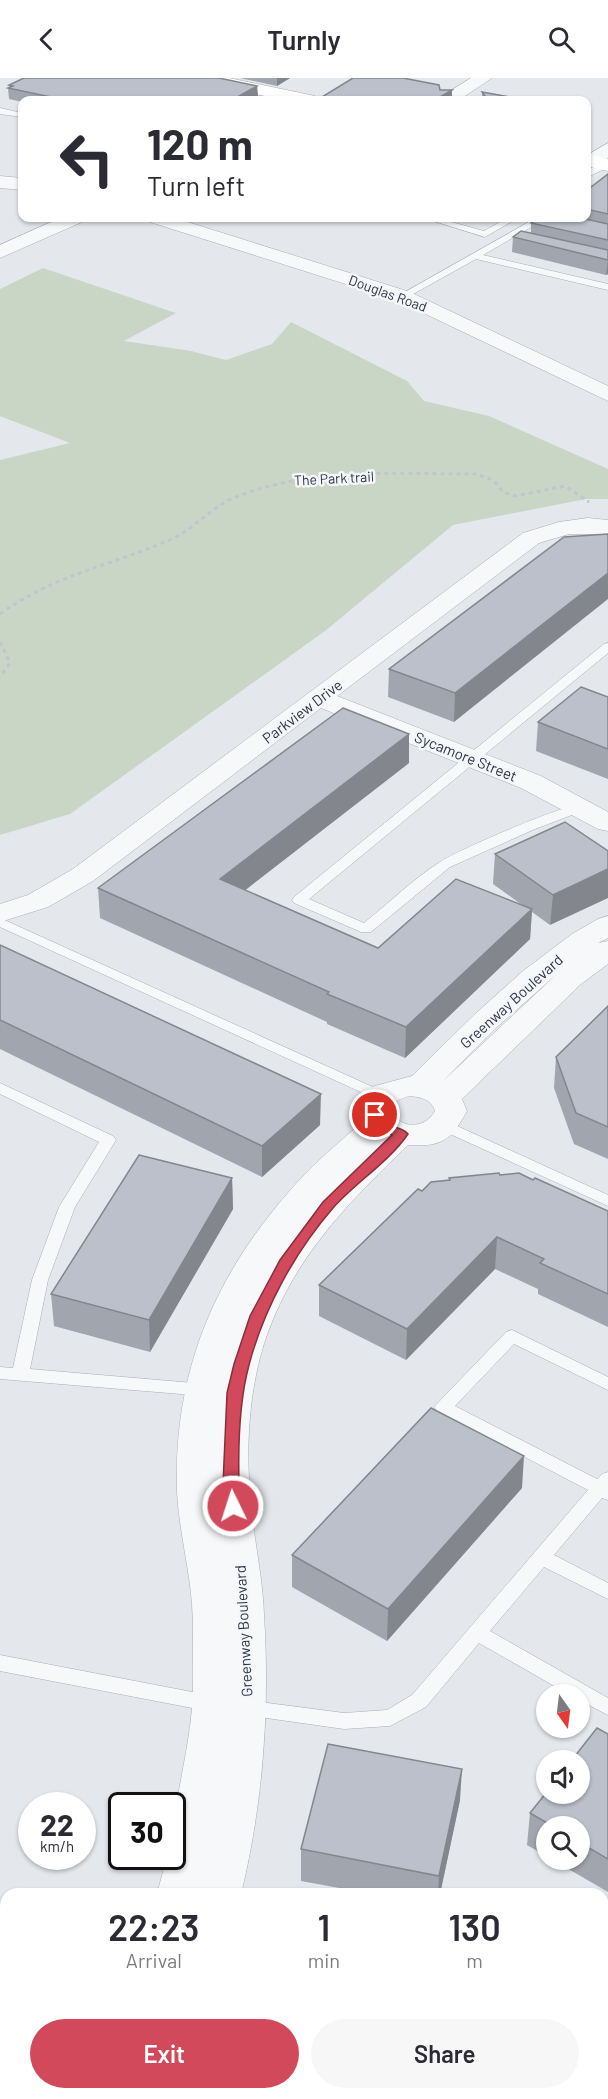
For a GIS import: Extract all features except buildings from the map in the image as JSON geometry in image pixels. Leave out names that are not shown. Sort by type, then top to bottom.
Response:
[{"type":"main road","points":[[210,79],[282,96]]},
{"type":"street","points":[[454,96],[483,78]]},
{"type":"street","points":[[0,182],[18,184]]},
{"type":"street","points":[[0,252],[66,222]]},
{"type":"street","name":"Douglas Road","points":[[170,222],[404,296],[608,394]]},
{"type":"street","name":"Parkview Drive","points":[[0,913],[38,901],[83,875],[531,538],[549,530],[577,526],[608,527]]},
{"type":"street","name":"Sycamore Street","points":[[319,698],[531,782],[608,823]]},
{"type":"street","name":"Greenway Boulevard","points":[[436,1103],[547,966],[585,938],[608,925]]},
{"type":"street","name":"Greenway Boulevard","points":[[436,1103],[570,978],[608,950]]},
{"type":"street","points":[[395,1088],[436,1103],[425,1134],[387,1118],[395,1088]]},
{"type":"street","name":"Greenway Boulevard","points":[[180,1888],[230,1706],[245,1613],[219,1391],[241,1364],[258,1316],[285,1264],[387,1118]]},
{"type":"street","name":"Greenway Boulevard","points":[[221,1888],[231,1847],[230,1706]]},
{"type":"lane","points":[[0,111],[18,114]]},
{"type":"lane","points":[[443,222],[485,234],[506,222]]},
{"type":"lane","points":[[404,296],[539,222]]},
{"type":"lane","points":[[507,238],[517,240]]},
{"type":"lane","points":[[474,256],[608,287]]},
{"type":"lane","points":[[580,807],[530,825],[445,864],[366,929],[300,900],[608,647]]},
{"type":"lane","points":[[561,685],[580,692]]},
{"type":"lane","points":[[0,922],[387,1118]]},
{"type":"lane","points":[[0,1088],[108,1140],[67,1208],[40,1280],[20,1375]]},
{"type":"lane","points":[[436,1103],[608,1201]]},
{"type":"lane","points":[[0,1663],[230,1706],[344,1721],[390,1718],[419,1701],[605,1487],[443,1407],[512,1336],[608,1384]]},
{"type":"lane","points":[[0,1373],[219,1391]]},
{"type":"lane","points":[[542,1557],[608,1592]]},
{"type":"lane","points":[[477,1633],[608,1707]]},
{"type":"path","name":"The Park trail","points":[[0,614],[20,599],[73,575],[170,540],[235,496],[289,480],[316,476],[476,474],[493,480],[503,492],[515,496],[565,486],[577,492],[592,505]]},
{"type":"path","points":[[0,642],[10,663],[0,677]]},
{"type":"green space","points":[[43,268],[176,313],[124,341],[191,351],[226,360],[272,344],[291,322],[407,381],[424,401],[489,416],[608,469],[608,499],[586,499],[453,525],[325,631],[70,814],[0,835],[0,460],[70,443],[0,416],[0,289]]},
{"type":"route","points":[[233,1506],[232,1420],[235,1393],[241,1364],[258,1316],[285,1264],[328,1205],[401,1134],[385,1128],[375,1115]]}]
